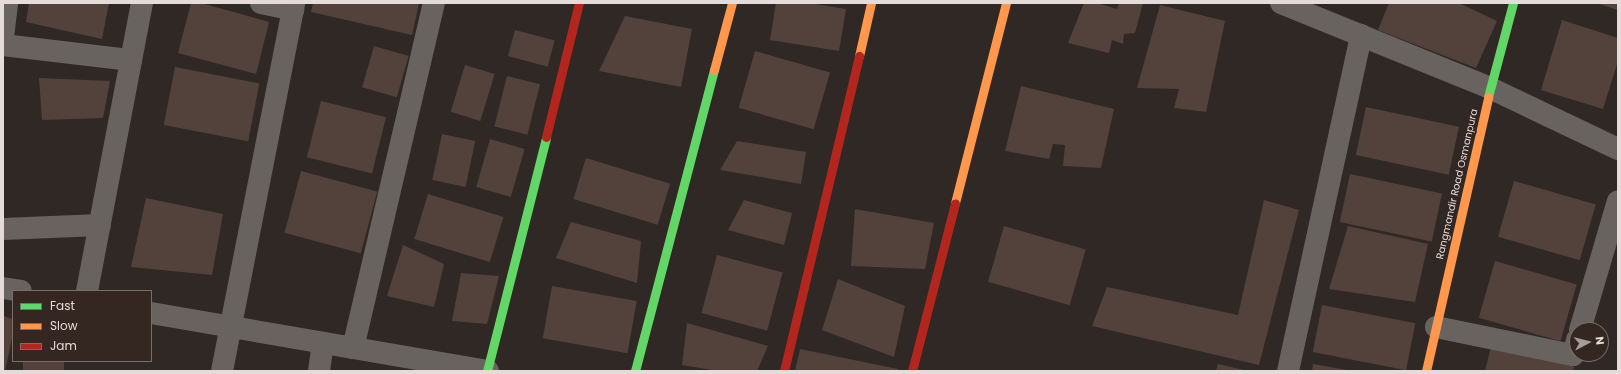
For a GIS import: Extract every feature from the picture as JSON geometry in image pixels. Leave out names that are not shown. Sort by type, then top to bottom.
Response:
[{"type":"street","points":[[3,37],[6,3]]},
{"type":"street","points":[[87,290],[142,3]]},
{"type":"street","points":[[222,371],[293,6],[261,3]]},
{"type":"street","points":[[353,348],[434,3]]},
{"type":"street","points":[[152,313],[487,371],[579,3]]},
{"type":"street","points":[[636,371],[732,3]]},
{"type":"street","points":[[784,371],[871,3]]},
{"type":"street","points":[[912,371],[1006,3]]},
{"type":"street","points":[[1281,3],[1490,88],[1618,149]]},
{"type":"street","name":"Rangmandir Road Osmanpura","points":[[1426,371],[1490,88],[1513,3]]},
{"type":"street","points":[[1288,371],[1361,35]]},
{"type":"street","points":[[3,45],[132,60]]},
{"type":"street","points":[[1582,322],[1618,201]]},
{"type":"street","points":[[3,229],[100,225]]},
{"type":"street","points":[[3,288],[15,290]]},
{"type":"street","points":[[1436,327],[1569,354]]},
{"type":"street","points":[[319,371],[323,343]]},
{"type":"building","points":[[29,3],[109,3],[102,39],[26,22]]},
{"type":"building","points":[[191,3],[201,3],[269,22],[256,74],[178,53]]},
{"type":"building","points":[[313,3],[419,3],[412,35],[311,12]]},
{"type":"building","points":[[776,3],[809,3],[846,9],[839,51],[770,40]]},
{"type":"building","points":[[1084,3],[1097,3],[1117,9],[1119,3],[1143,3],[1135,33],[1124,34],[1123,44],[1112,40],[1109,53],[1068,43]]},
{"type":"building","points":[[1389,3],[1459,3],[1497,21],[1476,68],[1378,30]]},
{"type":"building","points":[[1596,3],[1618,3],[1618,10]]},
{"type":"building","points":[[1160,5],[1225,21],[1206,112],[1174,108],[1179,89],[1137,88]]},
{"type":"building","points":[[625,16],[692,29],[681,87],[599,71]]},
{"type":"building","points":[[1562,20],[1618,38],[1618,61],[1603,109],[1541,90]]},
{"type":"building","points":[[515,30],[555,41],[548,67],[508,56]]},
{"type":"building","points":[[374,46],[409,56],[397,97],[362,87]]},
{"type":"building","points":[[755,51],[830,72],[814,129],[739,108]]},
{"type":"building","points":[[465,65],[495,74],[480,121],[451,112]]},
{"type":"building","points":[[175,67],[259,83],[248,141],[164,125]]},
{"type":"building","points":[[507,76],[540,84],[527,135],[494,126]]},
{"type":"building","points":[[39,78],[110,81],[103,118],[42,120]]},
{"type":"building","points":[[1021,86],[1114,109],[1101,168],[1063,166],[1065,145],[1053,144],[1049,159],[1005,151]]},
{"type":"building","points":[[321,101],[386,117],[372,173],[307,157]]},
{"type":"building","points":[[1366,107],[1459,127],[1449,175],[1356,155]]},
{"type":"building","points":[[442,134],[475,141],[465,187],[432,180]]},
{"type":"building","points":[[490,139],[525,149],[511,197],[476,187]]},
{"type":"building","points":[[737,141],[806,152],[801,184],[720,170]]},
{"type":"building","points":[[586,158],[670,184],[658,225],[573,199]]},
{"type":"building","points":[[301,171],[377,191],[361,253],[284,233]]},
{"type":"building","points":[[1350,174],[1442,194],[1432,241],[1340,222]]},
{"type":"building","points":[[1514,181],[1596,204],[1580,260],[1498,237]]},
{"type":"building","points":[[428,194],[504,217],[490,262],[414,239]]},
{"type":"building","points":[[146,198],[223,214],[212,275],[131,267]]},
{"type":"building","points":[[744,200],[792,213],[784,245],[728,230]]},
{"type":"building","points":[[1264,200],[1299,210],[1259,365],[1092,326],[1107,287],[1238,315]]},
{"type":"building","points":[[855,209],[934,223],[925,269],[851,266]]},
{"type":"building","points":[[571,222],[641,241],[637,283],[556,258]]},
{"type":"building","points":[[1004,226],[1086,249],[1070,305],[988,282]]},
{"type":"building","points":[[1348,226],[1428,244],[1415,302],[1329,289]]},
{"type":"building","points":[[403,245],[444,264],[434,307],[387,296]]},
{"type":"building","points":[[717,255],[783,273],[767,331],[701,313]]},
{"type":"building","points":[[1495,261],[1577,284],[1560,341],[1479,318]]},
{"type":"building","points":[[461,273],[499,276],[487,324],[452,321]]},
{"type":"building","points":[[838,279],[905,306],[894,357],[822,330]]},
{"type":"building","points":[[552,286],[637,301],[627,353],[543,338]]},
{"type":"building","points":[[1322,305],[1415,323],[1406,370],[1313,352]]},
{"type":"building","points":[[3,316],[12,319],[12,339],[5,371],[3,371]]},
{"type":"building","points":[[687,323],[768,346],[757,371],[718,371],[682,365]]},
{"type":"building","points":[[1492,343],[1574,367],[1573,371],[1485,371]]},
{"type":"building","points":[[800,349],[898,369],[898,371],[795,371]]},
{"type":"building","points":[[23,362],[64,362],[64,371],[23,371]]},
{"type":"building","points":[[1218,364],[1244,370],[1244,371],[1216,371]]},
{"type":"building","points":[[1313,364],[1347,370],[1347,371],[1312,371]]},
{"type":"traffic: fast","points":[[1488,97],[1513,3]]},
{"type":"traffic: fast","points":[[635,371],[714,70]]},
{"type":"traffic: fast","points":[[487,371],[546,137]]},
{"type":"traffic: slow","points":[[714,70],[732,3]]},
{"type":"traffic: slow","points":[[859,56],[871,3]]},
{"type":"traffic: slow","points":[[955,203],[1006,3]]},
{"type":"traffic: slow","points":[[1426,371],[1488,97]]},
{"type":"traffic: jam","points":[[546,137],[579,3]]},
{"type":"traffic: jam","points":[[784,371],[859,56]]},
{"type":"traffic: jam","points":[[912,371],[955,203]]}]
